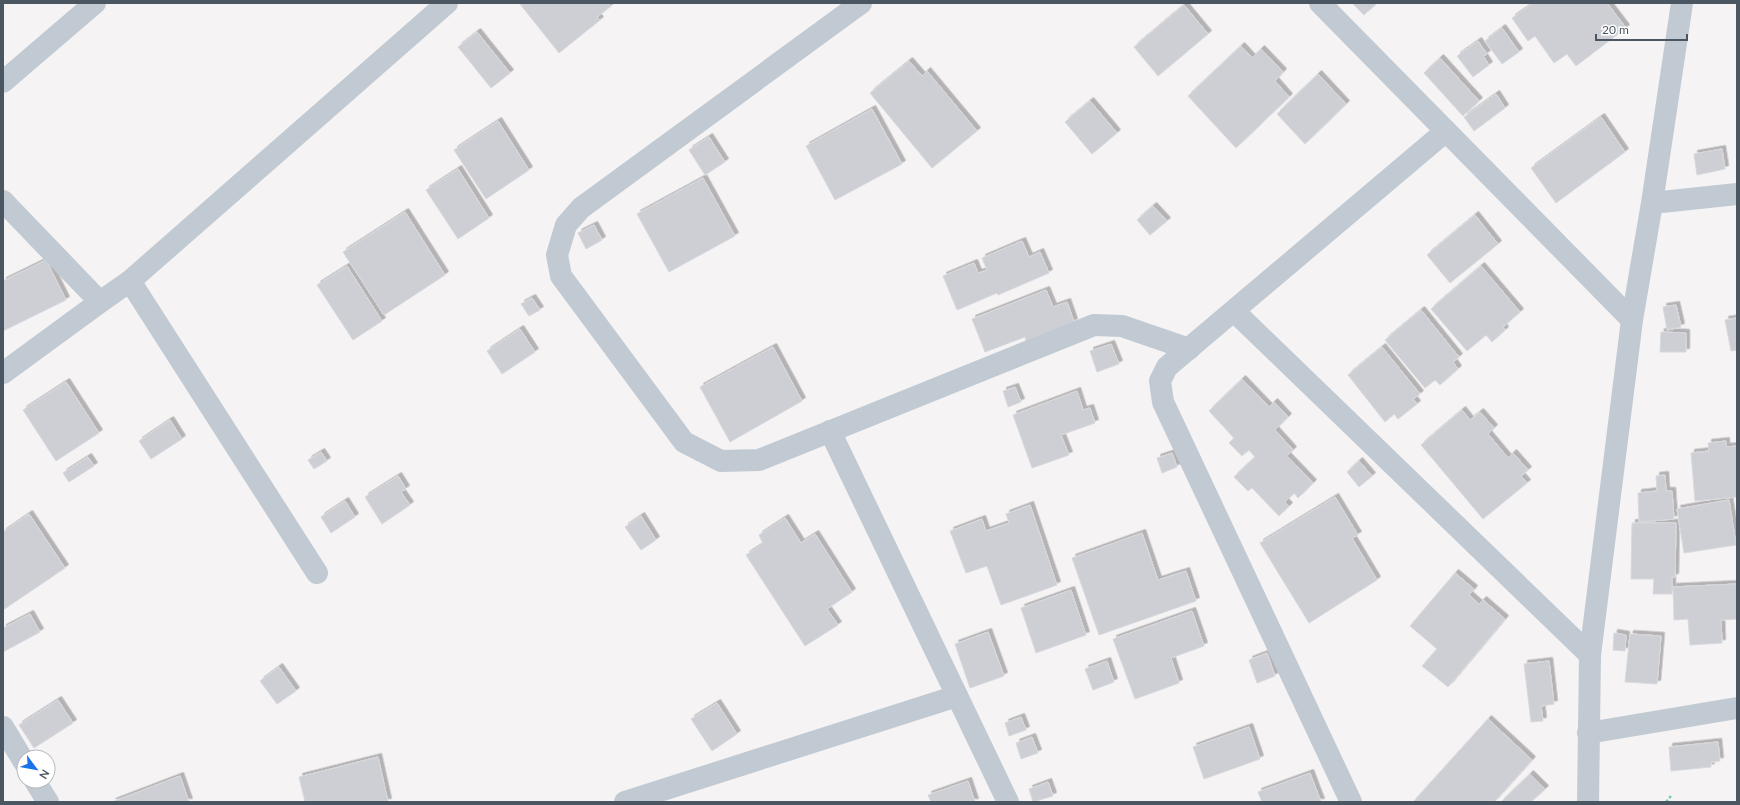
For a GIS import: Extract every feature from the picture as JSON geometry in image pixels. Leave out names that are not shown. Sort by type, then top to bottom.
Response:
[{"type":"street","points":[[3,82],[95,3]]},
{"type":"street","points":[[3,373],[130,281],[447,3]]},
{"type":"street","points":[[861,3],[581,208],[566,225],[557,255],[561,276],[684,442],[721,461],[759,460],[1094,326],[1122,326],[1189,349]]},
{"type":"street","points":[[1320,3],[1632,320]]},
{"type":"street","points":[[1588,802],[1590,655],[1632,320],[1652,203],[1682,3]]},
{"type":"street","points":[[1351,802],[1163,402],[1160,382],[1167,367],[1446,132]]},
{"type":"street","points":[[1652,203],[1737,194]]},
{"type":"street","points":[[3,202],[100,302]]},
{"type":"street","points":[[130,281],[317,573]]},
{"type":"street","points":[[1234,310],[1590,655]]},
{"type":"street","points":[[830,431],[1008,802]]},
{"type":"street","points":[[625,802],[957,696]]},
{"type":"street","points":[[1588,733],[1737,708]]},
{"type":"street","points":[[3,727],[16,749]]},
{"type":"street","points":[[40,789],[48,802]]},
{"type":"path","points":[[1666,802],[1671,796]]},
{"type":"building","points":[[608,3],[611,6],[597,17],[600,20],[559,53],[520,4]]},
{"type":"building","points":[[1352,3],[1377,3],[1364,15]]},
{"type":"building","points":[[1534,3],[1607,3],[1626,28],[1576,66],[1567,54],[1554,63],[1535,36],[1528,41],[1512,18]]},
{"type":"building","points":[[1184,5],[1208,34],[1158,76],[1134,47]]},
{"type":"building","points":[[1502,28],[1519,52],[1502,64],[1485,41]]},
{"type":"building","points":[[477,32],[510,73],[491,88],[458,47]]},
{"type":"building","points":[[1478,41],[1487,54],[1483,56],[1489,65],[1473,77],[1457,56]]},
{"type":"building","points":[[1241,46],[1252,58],[1261,49],[1283,72],[1275,81],[1289,97],[1236,148],[1188,96]]},
{"type":"building","points":[[1440,58],[1479,101],[1463,116],[1424,73]]},
{"type":"building","points":[[909,61],[922,76],[927,71],[977,131],[932,168],[870,93]]},
{"type":"building","points":[[1318,74],[1346,104],[1305,144],[1277,114]]},
{"type":"building","points":[[1496,94],[1505,108],[1474,131],[1464,117]]},
{"type":"building","points":[[1090,101],[1117,133],[1092,154],[1065,122]]},
{"type":"building","points":[[872,109],[902,164],[835,200],[806,146]]},
{"type":"building","points":[[1601,117],[1625,152],[1556,203],[1531,168]]},
{"type":"building","points":[[498,121],[529,170],[486,199],[454,150]]},
{"type":"building","points":[[709,137],[725,162],[705,175],[689,150]]},
{"type":"building","points":[[1722,149],[1725,169],[1697,175],[1694,154]]},
{"type":"building","points":[[458,169],[489,218],[458,239],[426,190]]},
{"type":"building","points":[[703,178],[735,236],[669,272],[637,214]]},
{"type":"building","points":[[1153,206],[1167,221],[1150,235],[1137,220]]},
{"type":"building","points":[[405,212],[445,275],[384,315],[343,252]]},
{"type":"building","points":[[1475,215],[1498,244],[1450,283],[1427,255]]},
{"type":"building","points":[[594,225],[602,240],[586,249],[578,233]]},
{"type":"building","points":[[1022,241],[1029,257],[1040,252],[1049,273],[998,295],[997,293],[957,310],[943,276],[974,263],[978,273],[987,270],[982,258]]},
{"type":"building","points":[[46,260],[66,300],[3,331],[3,281]]},
{"type":"building","points":[[347,266],[382,321],[353,340],[317,285]]},
{"type":"building","points":[[1481,266],[1520,312],[1503,327],[1505,330],[1492,342],[1486,335],[1467,351],[1431,309]]},
{"type":"building","points":[[1046,290],[1053,307],[1067,302],[1074,322],[1026,341],[1025,337],[985,352],[972,319]]},
{"type":"building","points":[[532,298],[540,310],[529,316],[521,304]]},
{"type":"building","points":[[1676,305],[1681,327],[1667,330],[1663,307]]},
{"type":"building","points":[[1421,310],[1459,357],[1453,362],[1458,369],[1440,385],[1435,380],[1425,388],[1385,340]]},
{"type":"building","points":[[1737,318],[1737,350],[1731,351],[1725,320]]},
{"type":"building","points":[[520,329],[535,352],[502,374],[487,351]]},
{"type":"building","points":[[1661,332],[1686,333],[1686,352],[1660,352]]},
{"type":"building","points":[[1111,344],[1119,364],[1097,372],[1090,351]]},
{"type":"building","points":[[773,347],[802,401],[730,442],[700,387]]},
{"type":"building","points":[[1382,347],[1420,394],[1413,399],[1417,404],[1398,419],[1394,414],[1385,422],[1348,375]]},
{"type":"building","points":[[1242,379],[1269,407],[1274,402],[1288,417],[1275,430],[1293,450],[1287,456],[1313,483],[1298,498],[1294,493],[1285,502],[1289,506],[1279,516],[1252,488],[1248,491],[1234,477],[1255,457],[1249,450],[1242,456],[1229,443],[1234,438],[1209,411]]},
{"type":"building","points":[[66,382],[99,433],[56,461],[23,410]]},
{"type":"building","points":[[1015,387],[1021,402],[1008,407],[1003,391]]},
{"type":"building","points":[[1077,391],[1083,410],[1090,408],[1095,423],[1061,435],[1069,455],[1032,468],[1013,415]]},
{"type":"building","points":[[1462,410],[1470,420],[1480,412],[1494,428],[1488,434],[1508,458],[1513,453],[1528,470],[1521,476],[1527,483],[1483,519],[1421,445]]},
{"type":"building","points":[[170,420],[182,439],[151,459],[139,441]]},
{"type":"building","points":[[1726,441],[1726,447],[1737,446],[1737,497],[1695,501],[1691,453],[1709,451],[1708,443]]},
{"type":"building","points":[[321,452],[327,461],[314,469],[308,460]]},
{"type":"building","points":[[1172,453],[1177,467],[1162,473],[1157,458]]},
{"type":"building","points":[[88,457],[94,466],[69,482],[63,473]]},
{"type":"building","points":[[1359,461],[1372,476],[1359,487],[1347,472]]},
{"type":"building","points":[[1665,475],[1666,491],[1672,491],[1674,519],[1639,522],[1638,493],[1657,491],[1656,476]]},
{"type":"building","points":[[398,476],[406,489],[401,492],[410,505],[382,524],[365,497]]},
{"type":"building","points":[[1335,497],[1358,535],[1352,538],[1377,580],[1309,623],[1260,543]]},
{"type":"building","points":[[1729,500],[1736,545],[1684,553],[1677,509]]},
{"type":"building","points":[[345,501],[355,517],[331,533],[321,517]]},
{"type":"building","points":[[1030,505],[1057,585],[1001,605],[987,566],[966,573],[950,531],[982,519],[986,531],[1009,523],[1006,514]]},
{"type":"building","points":[[29,514],[65,568],[3,610],[3,532]]},
{"type":"building","points":[[641,516],[656,540],[641,550],[625,527]]},
{"type":"building","points":[[785,518],[801,543],[815,534],[852,592],[827,609],[838,625],[805,646],[746,555],[763,544],[759,535]]},
{"type":"building","points":[[1632,523],[1676,523],[1675,577],[1672,577],[1672,594],[1653,594],[1654,579],[1631,579]]},
{"type":"building","points":[[1142,533],[1158,580],[1186,571],[1196,601],[1099,635],[1072,558]]},
{"type":"building","points":[[1455,573],[1474,589],[1469,595],[1479,604],[1483,600],[1505,619],[1448,687],[1422,666],[1437,649],[1410,626]]},
{"type":"building","points":[[1737,584],[1737,619],[1721,620],[1722,643],[1690,645],[1688,619],[1674,620],[1673,587]]},
{"type":"building","points":[[1071,590],[1086,635],[1036,653],[1021,608]]},
{"type":"building","points":[[1192,611],[1204,646],[1171,658],[1179,683],[1135,699],[1113,639]]},
{"type":"building","points":[[30,614],[40,632],[3,652],[3,628]]},
{"type":"building","points":[[988,632],[1004,676],[970,688],[955,644]]},
{"type":"building","points":[[1614,633],[1626,635],[1625,651],[1613,650]]},
{"type":"building","points":[[1630,634],[1661,636],[1657,684],[1625,682]]},
{"type":"building","points":[[1267,653],[1275,676],[1257,683],[1249,660]]},
{"type":"building","points":[[1107,661],[1114,682],[1093,690],[1085,669]]},
{"type":"building","points":[[1549,661],[1554,704],[1541,706],[1543,721],[1531,722],[1524,664]]},
{"type":"building","points":[[279,667],[296,691],[277,704],[260,681]]},
{"type":"building","points":[[58,700],[73,723],[34,748],[19,725]]},
{"type":"building","points":[[717,703],[737,734],[712,751],[691,719]]},
{"type":"building","points":[[1021,717],[1026,730],[1009,736],[1005,723]]},
{"type":"building","points":[[1488,719],[1532,760],[1494,802],[1413,802]]},
{"type":"building","points":[[1249,727],[1260,759],[1204,779],[1193,747]]},
{"type":"building","points":[[1032,737],[1038,753],[1021,759],[1016,743]]},
{"type":"building","points":[[1718,742],[1720,761],[1711,762],[1711,767],[1671,771],[1669,747]]},
{"type":"building","points":[[378,757],[388,802],[305,802],[299,777]]},
{"type":"building","points":[[1310,773],[1321,802],[1262,802],[1258,792]]},
{"type":"building","points":[[1530,774],[1545,789],[1531,802],[1501,802]]},
{"type":"building","points":[[180,776],[189,802],[112,802]]},
{"type":"building","points":[[968,781],[975,802],[931,802],[928,795]]},
{"type":"building","points":[[1048,782],[1053,796],[1033,802],[1029,789]]}]
